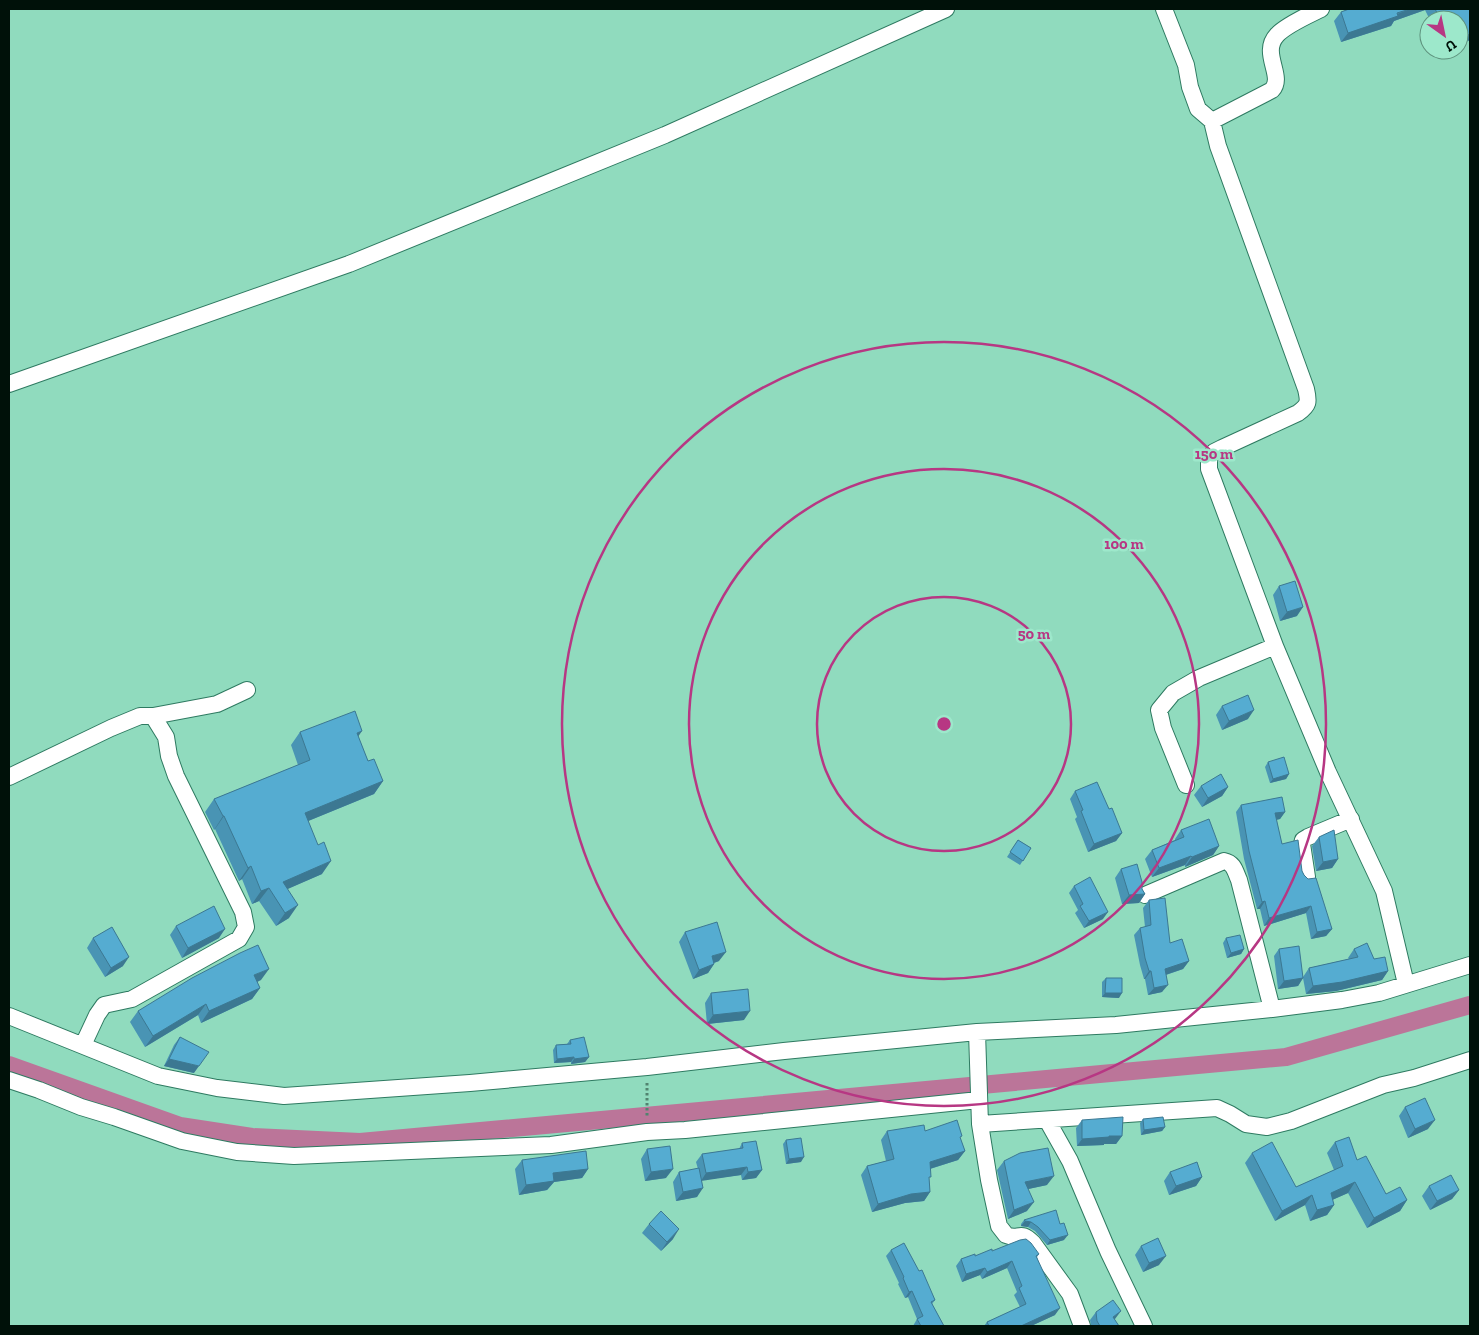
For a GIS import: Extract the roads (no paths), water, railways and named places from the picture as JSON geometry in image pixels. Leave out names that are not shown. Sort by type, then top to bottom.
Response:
[{"type":"street","points":[[9,384],[358,260],[665,135],[946,9]]},
{"type":"street","points":[[1164,9],[1186,64],[1190,87],[1198,109],[1212,121],[1218,146],[1309,400],[1306,408],[1298,413],[1214,452],[1209,458],[1209,468],[1275,646],[1328,772],[1384,891],[1406,984]]},
{"type":"street","points":[[1212,121],[1275,87],[1277,82],[1270,54],[1273,40],[1285,29],[1322,9]]},
{"type":"street","points":[[1186,785],[1163,728],[1159,710],[1173,692],[1199,678],[1275,646]]},
{"type":"street","points":[[9,777],[140,716],[154,716],[217,704],[248,690]]},
{"type":"street","points":[[83,1045],[97,1015],[108,1003],[132,999],[239,939],[246,927],[243,912],[176,776],[169,756],[166,737],[154,716]]},
{"type":"street","points":[[1307,877],[1303,840],[1351,820]]},
{"type":"street","points":[[1145,895],[1224,861],[1234,866],[1272,1009]]},
{"type":"street","points":[[9,1016],[158,1076],[217,1088],[284,1096],[470,1083],[647,1067],[977,1032],[1116,1026],[1272,1009],[1379,993],[1470,964]]},
{"type":"street","points":[[977,1032],[980,1124],[999,1226],[1006,1235],[1015,1237],[1026,1236],[1033,1243],[1070,1294],[1082,1326]]},
{"type":"street","points":[[980,1124],[1217,1108],[1246,1124],[1268,1127],[1291,1121],[1383,1085],[1414,1078],[1470,1060]]},
{"type":"street","points":[[9,1080],[81,1107],[182,1141],[237,1152],[294,1156],[551,1145],[647,1132],[685,1130],[979,1095]]},
{"type":"street","points":[[1047,1120],[1070,1162],[1108,1251],[1144,1326]]},
{"type":"waterway","points":[[9,1065],[180,1126],[252,1137],[360,1142],[1286,1057],[1470,1005]]}]
